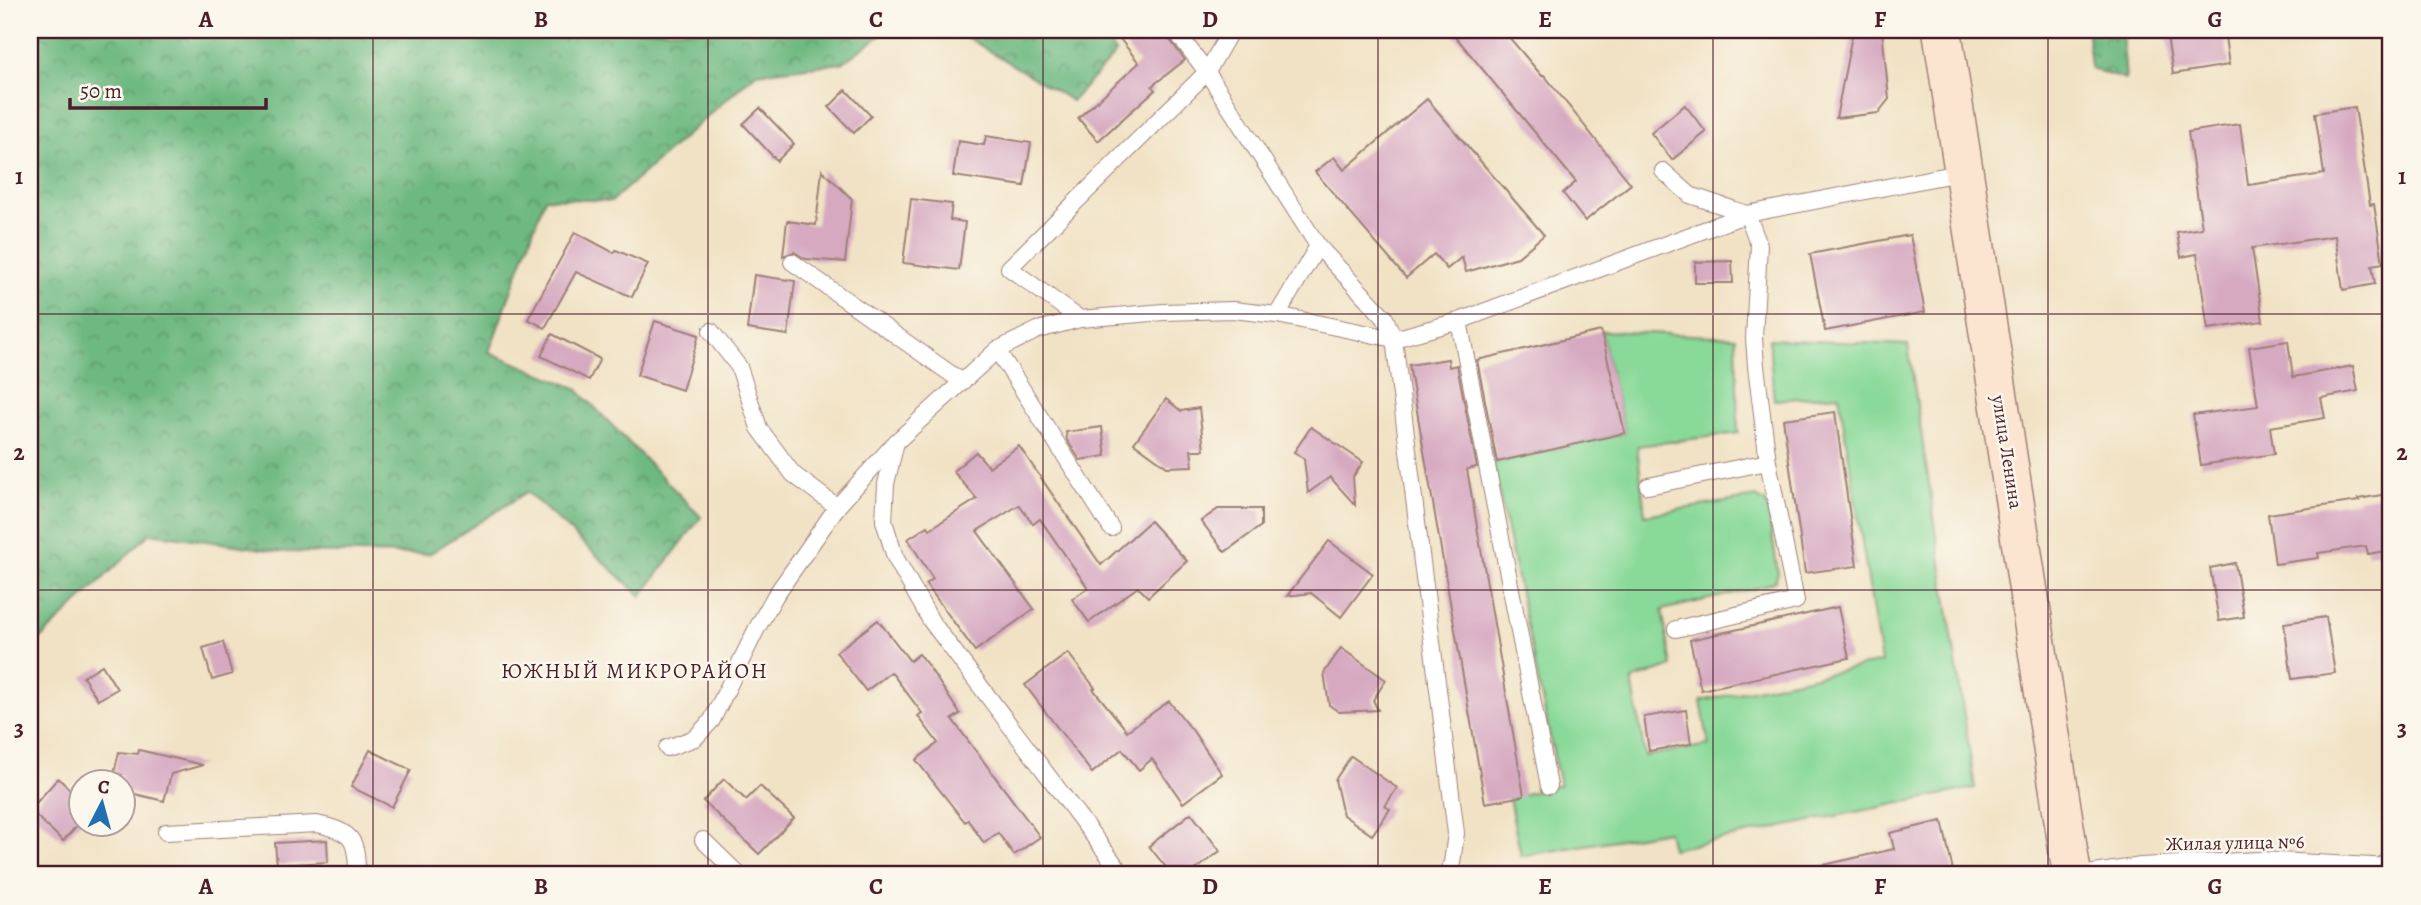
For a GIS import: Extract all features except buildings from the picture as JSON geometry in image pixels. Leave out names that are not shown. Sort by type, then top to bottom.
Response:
[{"type":"street","name":"улица Ленина","points":[[1942,30],[2072,875]]},
{"type":"lane","points":[[1175,30],[1208,72],[1318,246],[1385,318],[1394,339],[1457,833],[1452,863],[1446,875]]},
{"type":"lane","points":[[1080,319],[1009,268],[1208,72],[1231,30]]},
{"type":"lane","points":[[1663,171],[1690,195],[1746,214],[1759,245],[1754,338],[1756,366],[1768,462],[1796,601],[1676,629]]},
{"type":"lane","points":[[667,748],[695,738],[712,720],[755,630],[775,596],[837,508],[896,442],[961,381],[997,350],[1038,330],[1080,319],[1233,310],[1277,315],[1394,339],[1459,321],[1746,214],[1964,172]]},
{"type":"lane","points":[[1277,315],[1318,246]]},
{"type":"lane","points":[[792,262],[961,381]]},
{"type":"lane","points":[[1459,321],[1549,786]]},
{"type":"lane","points":[[711,331],[739,367],[759,428],[793,474],[837,508]]},
{"type":"lane","points":[[997,350],[1111,528]]},
{"type":"lane","points":[[896,442],[886,484],[884,521],[895,557],[931,621],[1123,875]]},
{"type":"lane","points":[[1648,486],[1768,462]]},
{"type":"lane","points":[[166,832],[317,824],[339,829],[352,841],[357,853],[357,875]]},
{"type":"lane","points":[[704,840],[740,875]]},
{"type":"lane","name":"Жилая улица №6","points":[[2081,875],[2141,866],[2260,860],[2391,868]]},
{"type":"green space","points":[[30,30],[888,30],[842,63],[756,73],[612,201],[545,198],[489,352],[576,388],[701,517],[641,596],[527,492],[429,554],[283,552],[150,533],[30,649]]},
{"type":"green space","points":[[955,30],[1098,30],[1116,53],[1072,101]]},
{"type":"green space","points":[[2090,30],[2122,30],[2126,80],[2091,69],[2088,34]]},
{"type":"green space","points":[[1601,331],[1736,337],[1738,433],[1637,446],[1645,515],[1756,497],[1766,503],[1768,509],[1778,573],[1775,581],[1765,586],[1662,610],[1672,666],[1632,680],[1645,756],[1709,745],[1701,701],[1881,662],[1839,395],[1774,400],[1769,339],[1908,345],[1975,788],[1672,849],[1668,831],[1521,856],[1509,798],[1560,785],[1493,463],[1625,433]]},
{"type":"district","name":"ЮЖНЫЙ МИКРОРАЙОН","points":[[635,671]]}]
